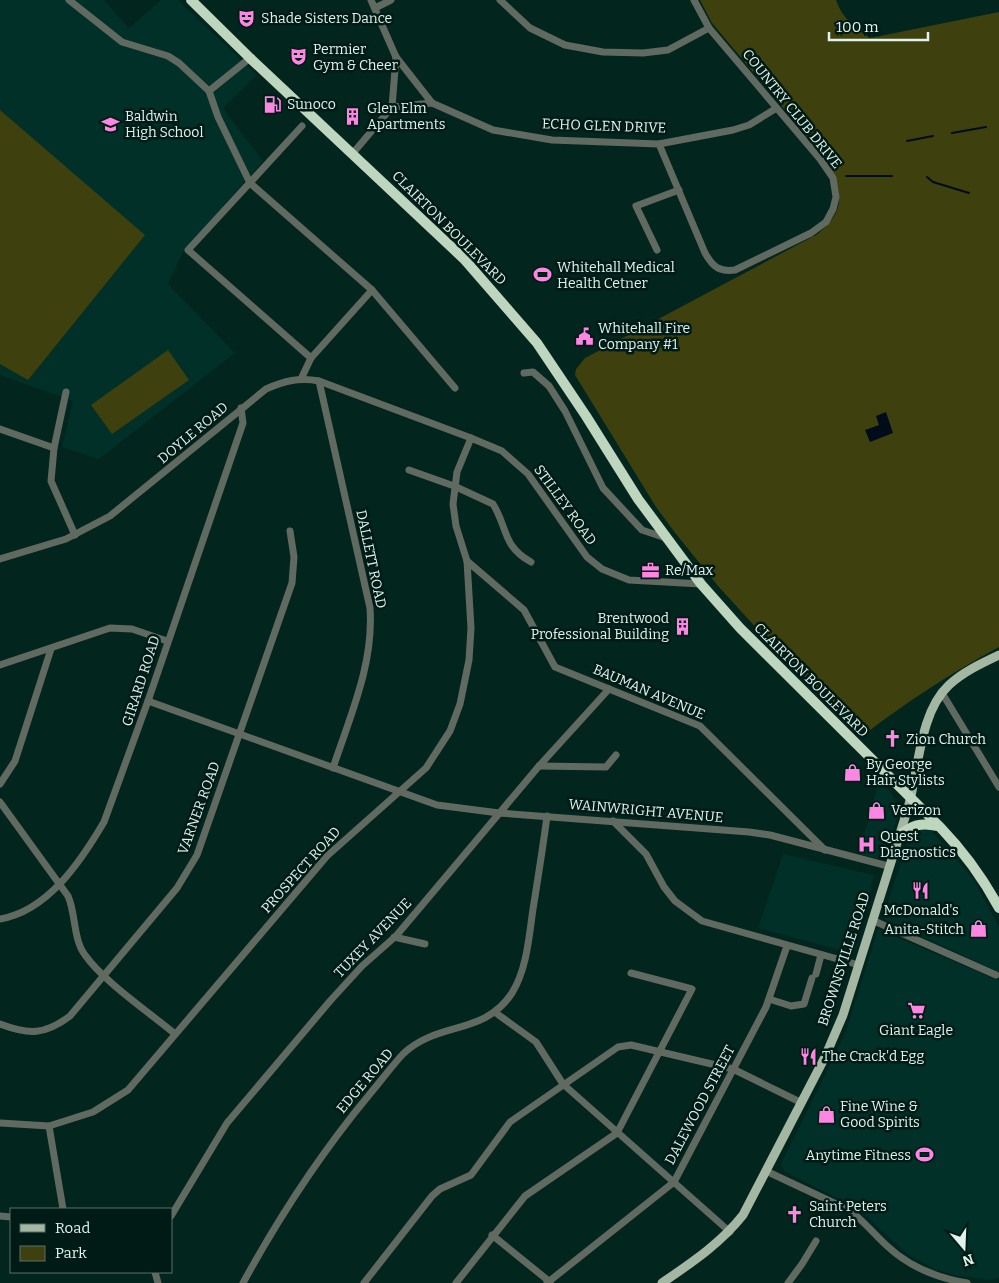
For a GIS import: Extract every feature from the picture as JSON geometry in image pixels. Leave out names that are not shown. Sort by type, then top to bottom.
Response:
[{"type":"highway","name":"CLAIRTON BOULEVARD","points":[[191,0],[464,259],[525,328],[558,372],[663,537],[701,584],[740,628],[965,854],[982,878],[999,908]]},
{"type":"highway","points":[[898,836],[916,824],[926,823],[940,827]]},
{"type":"main road","name":"BROWNSVILLE ROAD","points":[[662,1283],[730,1232],[743,1215],[802,1103],[839,1024],[911,798],[928,718],[942,693],[964,674],[999,655]]},
{"type":"street","points":[[69,0],[122,42],[161,54],[180,63],[210,91],[218,117],[250,183],[372,290],[455,388]]},
{"type":"street","name":"ECHO GLEN DRIVE","points":[[370,0],[376,8],[396,57],[432,103],[493,130],[552,140],[659,144],[733,130],[749,125],[776,109]]},
{"type":"street","points":[[376,8],[391,0]]},
{"type":"street","points":[[500,0],[530,28],[565,45],[603,52],[643,53],[668,50],[709,28]]},
{"type":"street","name":"COUNTRY CLUB DRIVE","points":[[659,144],[705,253],[713,266],[723,271],[744,266],[811,232],[826,222],[836,197],[833,178],[820,159],[709,28],[694,0]]},
{"type":"street","points":[[353,153],[392,107],[396,57]]},
{"type":"street","points":[[210,91],[250,58]]},
{"type":"street","points":[[392,107],[432,103]]},
{"type":"street","points":[[302,126],[188,250],[311,358]]},
{"type":"street","points":[[656,250],[636,206],[679,190]]},
{"type":"street","points":[[301,379],[311,358],[372,290]]},
{"type":"street","name":"CLAIRTON BOULEVARD","points":[[524,373],[533,372],[549,386],[580,439],[603,488],[642,530],[663,537]]},
{"type":"street","name":"STILLEY ROAD","points":[[301,379],[319,382],[471,438],[502,452],[528,474],[587,557],[602,569],[628,580],[701,584]]},
{"type":"street","name":"DOYLE ROAD","points":[[0,559],[75,535],[110,516],[241,408],[266,390],[290,380],[301,379]]},
{"type":"street","name":"DALLETT ROAD","points":[[319,382],[370,608],[372,628],[366,670],[333,768]]},
{"type":"street","points":[[66,392],[54,448],[51,482],[75,535]]},
{"type":"street","name":"GIRARD ROAD","points":[[0,919],[13,917],[37,906],[60,883],[104,822],[148,702],[167,640],[243,422],[241,408]]},
{"type":"street","points":[[0,429],[54,448]]},
{"type":"street","name":"PROSPECT ROAD","points":[[0,1123],[49,1126],[93,1112],[128,1090],[337,844],[400,793],[426,768],[439,751],[460,704],[467,677],[472,628],[467,561],[456,526],[454,486],[471,438]]},
{"type":"street","points":[[409,470],[454,486],[493,504],[510,546],[531,562]]},
{"type":"street","name":"VARNER ROAD","points":[[0,1024],[23,1031],[48,1030],[70,1016],[188,871],[197,855],[292,583],[294,557],[290,531]]},
{"type":"street","name":"BAUMAN AVENUE","points":[[467,561],[524,610],[555,667],[700,726],[708,731],[825,850]]},
{"type":"street","points":[[0,665],[110,628],[120,627],[167,640]]},
{"type":"street","points":[[0,784],[15,761],[51,648]]},
{"type":"street","name":"TUXEY AVENUE","points":[[172,1214],[227,1123],[352,976],[394,938],[539,766],[609,689]]},
{"type":"street","points":[[942,693],[999,787]]},
{"type":"street","name":"WAINWRIGHT AVENUE","points":[[148,702],[437,805],[499,813],[748,832],[888,866]]},
{"type":"street","points":[[539,766],[606,767],[616,754]]},
{"type":"street","points":[[0,802],[60,883],[73,908],[79,943],[85,955],[104,975],[175,1034]]},
{"type":"street","name":"EDGE ROAD","points":[[243,1283],[267,1240],[338,1134],[403,1054],[431,1036],[468,1026],[496,1013],[512,992],[520,978],[529,935],[548,816]]},
{"type":"street","points":[[613,821],[646,854],[664,887],[687,912],[715,926],[859,965]]},
{"type":"street","points":[[872,920],[996,975]]},
{"type":"street","points":[[394,938],[425,944]]},
{"type":"street","name":"DALEWOOD STREET","points":[[548,1282],[674,1182],[769,999],[787,946]]},
{"type":"street","points":[[769,999],[791,1006],[804,1004],[821,955]]},
{"type":"street","points":[[456,1283],[492,1235],[525,1196],[617,1133],[692,989],[632,973]]},
{"type":"street","points":[[496,1013],[536,1042],[563,1084],[730,1232]]},
{"type":"street","points":[[364,1283],[432,1196],[440,1189],[471,1175],[510,1122],[618,1047],[631,1045],[733,1069],[802,1103]]},
{"type":"street","points":[[49,1126],[63,1208]]},
{"type":"street","points":[[766,1171],[849,1210],[861,1218],[887,1246],[907,1261],[949,1280],[967,1283]]},
{"type":"street","points":[[492,1235],[548,1282]]},
{"type":"street","points":[[790,1282],[816,1241]]},
{"type":"shaded area","points":[[0,0],[104,0],[129,28],[161,0],[178,0],[257,75],[223,108],[263,161],[183,252],[168,284],[235,353],[99,459],[62,447],[73,401],[0,375]]},
{"type":"shaded area","points":[[879,780],[892,794],[897,806],[897,818],[883,860],[859,854]]},
{"type":"shaded area","points":[[929,828],[974,880],[999,927],[999,972],[884,919],[884,913],[910,836],[914,831]]},
{"type":"shaded area","points":[[783,854],[874,875],[854,954],[758,928]]},
{"type":"shaded area","points":[[878,929],[999,981],[999,1278],[990,1280],[959,1276],[936,1270],[907,1254],[860,1210],[785,1172],[781,1164],[845,1034]]},
{"type":"green space","points":[[700,0],[836,0],[849,22],[870,38],[999,12],[999,647],[930,688],[865,734],[780,654],[718,586],[656,507],[575,375],[576,369],[585,358],[816,235],[833,218],[837,209],[839,200],[836,181],[826,159],[712,23]]},
{"type":"green space","points":[[0,110],[145,235],[28,380],[0,364]]},
{"type":"green space","points":[[168,350],[189,380],[112,434],[91,405]]},
{"type":"water","points":[[886,412],[893,433],[870,442],[865,430],[879,425],[876,416]]},
{"type":"waterway","points":[[952,133],[986,127]]},
{"type":"waterway","points":[[907,141],[933,136]]},
{"type":"waterway","points":[[846,176],[892,176]]},
{"type":"waterway","points":[[927,177],[933,182],[969,193]]},
{"type":"place","name":"Shade Sisters Dance","points":[[247,18]]},
{"type":"place","name":"Permier Gym & Cheer","points":[[299,57]]},
{"type":"place","name":"Sunoco","points":[[273,104]]},
{"type":"place","name":"Glen Elm Apartments","points":[[353,116]]},
{"type":"place","name":"Baldwin High School","points":[[111,124]]},
{"type":"place","name":"Whitehall Medical Health Cetner","points":[[543,275]]},
{"type":"place","name":"Whitehall Fire Company #1","points":[[584,336]]},
{"type":"place","name":"Re/Max","points":[[651,570]]},
{"type":"place","name":"Brentwood Professional Building","points":[[683,626]]},
{"type":"place","name":"Zion Church","points":[[892,739]]},
{"type":"place","name":"By George Hair Stylists","points":[[852,772]]},
{"type":"place","name":"Verizon","points":[[877,810]]},
{"type":"place","name":"Quest Diagnostics","points":[[866,844]]},
{"type":"place","name":"McDonald's","points":[[921,890]]},
{"type":"place","name":"Anita-Stitch","points":[[978,929]]},
{"type":"place","name":"Giant Eagle","points":[[916,1010]]},
{"type":"place","name":"The Crack'd Egg","points":[[808,1056]]},
{"type":"place","name":"Fine Wine & Good Spirits","points":[[826,1114]]},
{"type":"place","name":"Anytime Fitness","points":[[925,1155]]},
{"type":"place","name":"Saint Peters Church","points":[[795,1214]]}]
